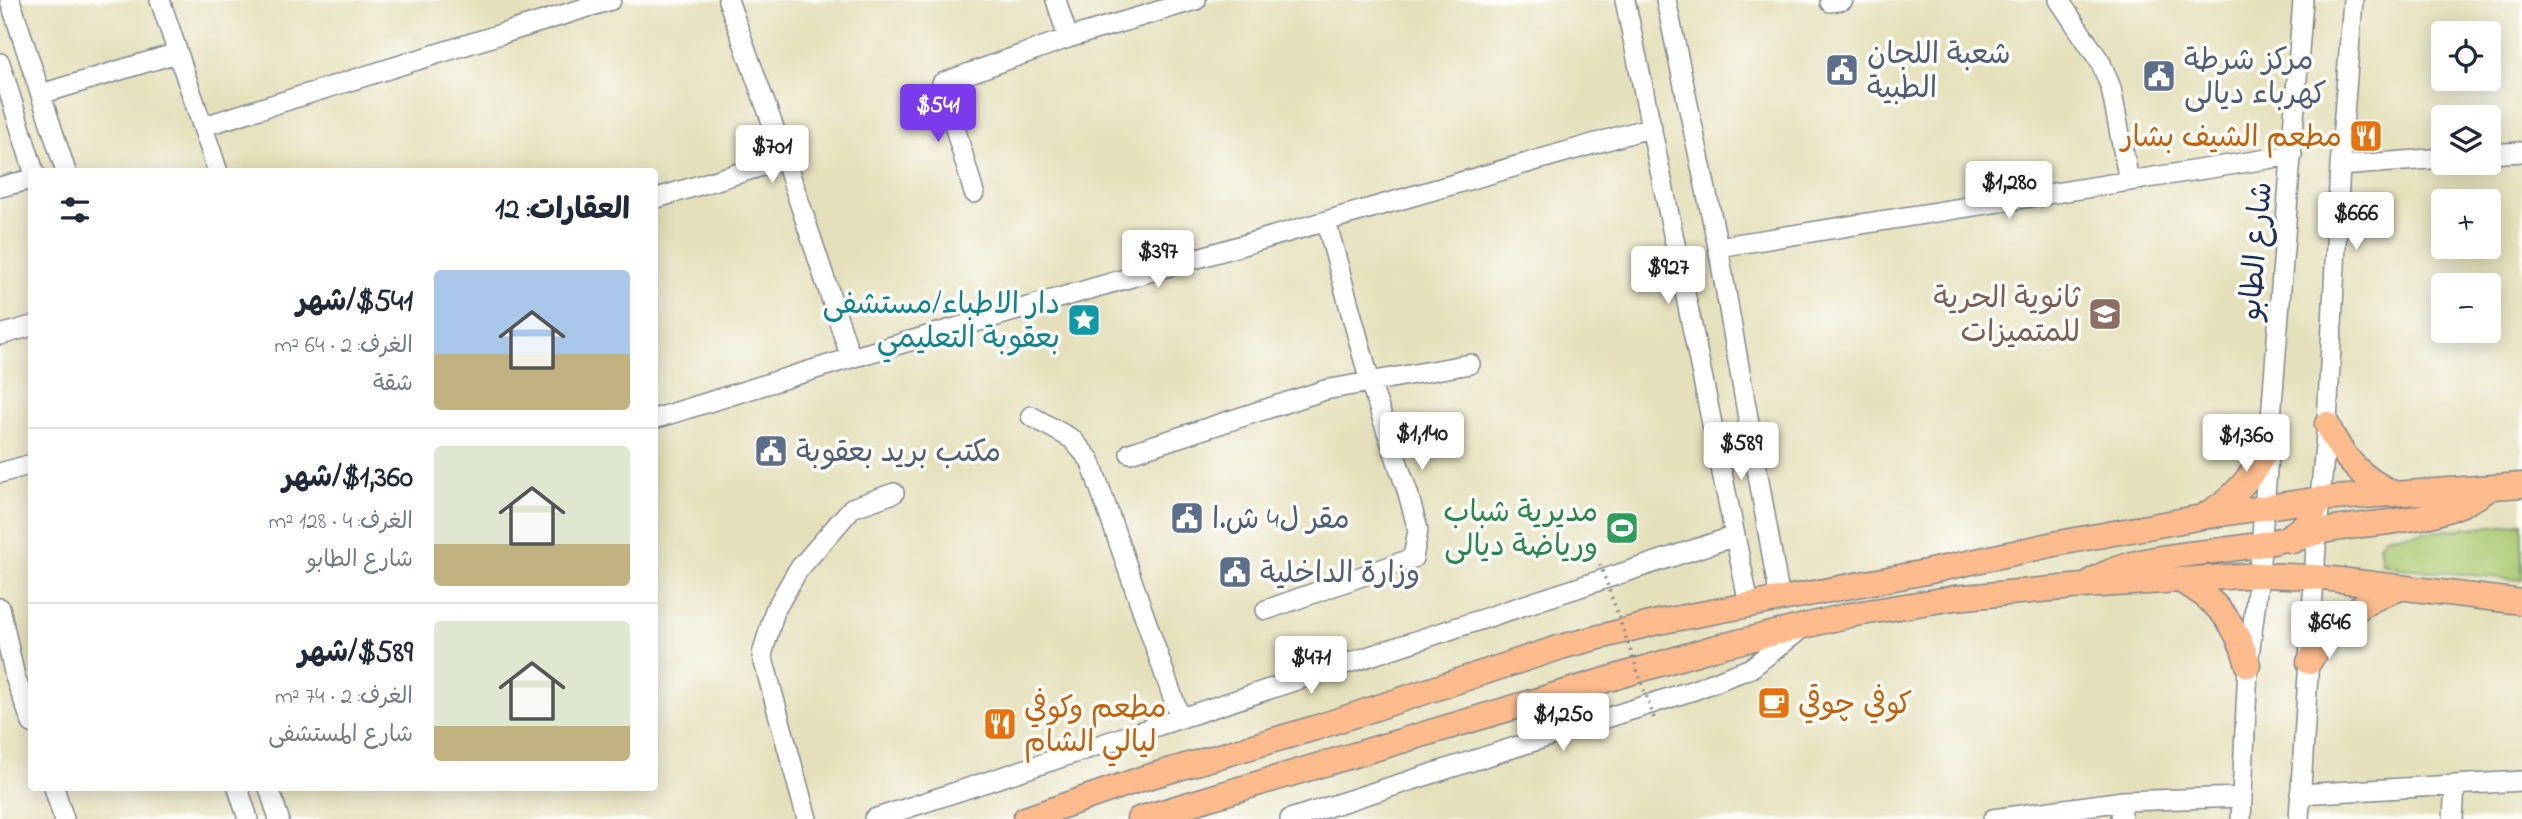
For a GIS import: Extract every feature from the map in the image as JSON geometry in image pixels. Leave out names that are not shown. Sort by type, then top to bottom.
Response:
[{"type":"main road","points":[[2328,425],[2346,460],[2377,486],[2395,494]]},
{"type":"main road","points":[[2202,517],[2227,500],[2249,479],[2269,444]]},
{"type":"main road","points":[[1025,819],[1141,779],[1315,728],[1562,647],[1658,622],[2202,517],[2320,499],[2522,485]]},
{"type":"main road","points":[[2259,575],[2284,547],[2317,531],[2438,514],[2467,503],[2493,487]]},
{"type":"main road","points":[[2084,586],[2108,572],[2135,563],[2262,544],[2294,534],[2310,519],[2320,499]]},
{"type":"main road","points":[[1139,819],[1713,648],[1850,615],[1954,598],[2084,586],[2259,575],[2315,577],[2522,602]]},
{"type":"main road","points":[[2178,580],[2196,588],[2224,613],[2244,646],[2248,665]]},
{"type":"main road","points":[[2309,662],[2320,644],[2348,614],[2366,602],[2405,587]]},
{"type":"street","points":[[10,0],[65,168]]},
{"type":"street","points":[[160,0],[217,168]]},
{"type":"street","points":[[204,126],[549,9],[611,0]]},
{"type":"street","points":[[728,0],[785,159],[851,358]]},
{"type":"street","points":[[1056,0],[1068,38]]},
{"type":"street","points":[[974,193],[942,83],[1068,38],[1196,0]]},
{"type":"street","points":[[1625,0],[1749,604]]},
{"type":"street","points":[[1666,0],[1718,247],[1780,600]]},
{"type":"street","points":[[2059,0],[2101,63],[2111,88],[2129,181]]},
{"type":"street","name":"شارع الطابو","points":[[2241,819],[2248,665],[2262,544],[2303,0]]},
{"type":"street","points":[[2299,819],[2317,531],[2328,425],[2340,166],[2353,0]]},
{"type":"street","points":[[41,94],[177,53]]},
{"type":"street","points":[[0,64],[33,168]]},
{"type":"street","points":[[658,418],[851,358],[1652,127]]},
{"type":"street","points":[[2501,153],[2522,152]]},
{"type":"street","points":[[1718,247],[2292,155]]},
{"type":"street","points":[[658,198],[785,159]]},
{"type":"street","points":[[2340,166],[2431,159]]},
{"type":"street","points":[[0,187],[28,179]]},
{"type":"street","points":[[1266,610],[1413,558],[1418,530],[1408,492],[1370,382],[1326,221]]},
{"type":"street","points":[[0,335],[28,327]]},
{"type":"street","points":[[1129,453],[1325,390],[1470,364]]},
{"type":"street","points":[[1031,416],[1072,439],[1090,460],[1180,718]]},
{"type":"street","points":[[1718,450],[1727,461],[1734,463],[1748,457],[1753,444]]},
{"type":"street","points":[[0,473],[28,465]]},
{"type":"street","points":[[807,819],[762,655],[775,610],[798,570],[852,508],[894,494]]},
{"type":"street","points":[[874,819],[1735,536]]},
{"type":"street","points":[[0,608],[15,677],[28,712]]},
{"type":"street","points":[[1290,819],[1695,690],[1751,668],[1805,626]]},
{"type":"street","points":[[2300,794],[2522,781]]},
{"type":"street","points":[[2453,819],[2455,785]]},
{"type":"street","points":[[55,791],[64,819]]},
{"type":"street","points":[[239,791],[248,819]]},
{"type":"street","points":[[270,791],[279,819]]},
{"type":"street","points":[[1993,819],[2122,810],[2242,797]]},
{"type":"path","points":[[1600,564],[1654,718]]},
{"type":"green space","points":[[2522,523],[2522,580],[2401,568],[2382,563],[2379,544],[2387,536]]},
{"type":"place","name":"شعبة اللجان الطبية","points":[[1842,70]]},
{"type":"place","name":"مركز شرطة كهرباء ديالى","points":[[2159,76]]},
{"type":"place","name":"مطعم الشيف بشار","points":[[2366,136]]},
{"type":"place","name":"ثانوية الحرية للمتميزات","points":[[2105,314]]},
{"type":"place","name":"دار الاطباء/مستشفى بعقوبة التعليمي","points":[[1084,320]]},
{"type":"place","name":"مكتب بريد بعقوبة","points":[[771,451]]},
{"type":"place","name":"مقر ل4 ش.ا","points":[[1187,518]]},
{"type":"place","name":"مديرية شباب ورياضة ديالى","points":[[1622,528]]},
{"type":"place","name":"وزارة الداخلية","points":[[1235,572]]},
{"type":"place","name":"كوفي چوقي","points":[[1774,703]]},
{"type":"place","name":"مطعم وكوفي ليالي الشام","points":[[1000,724]]}]
